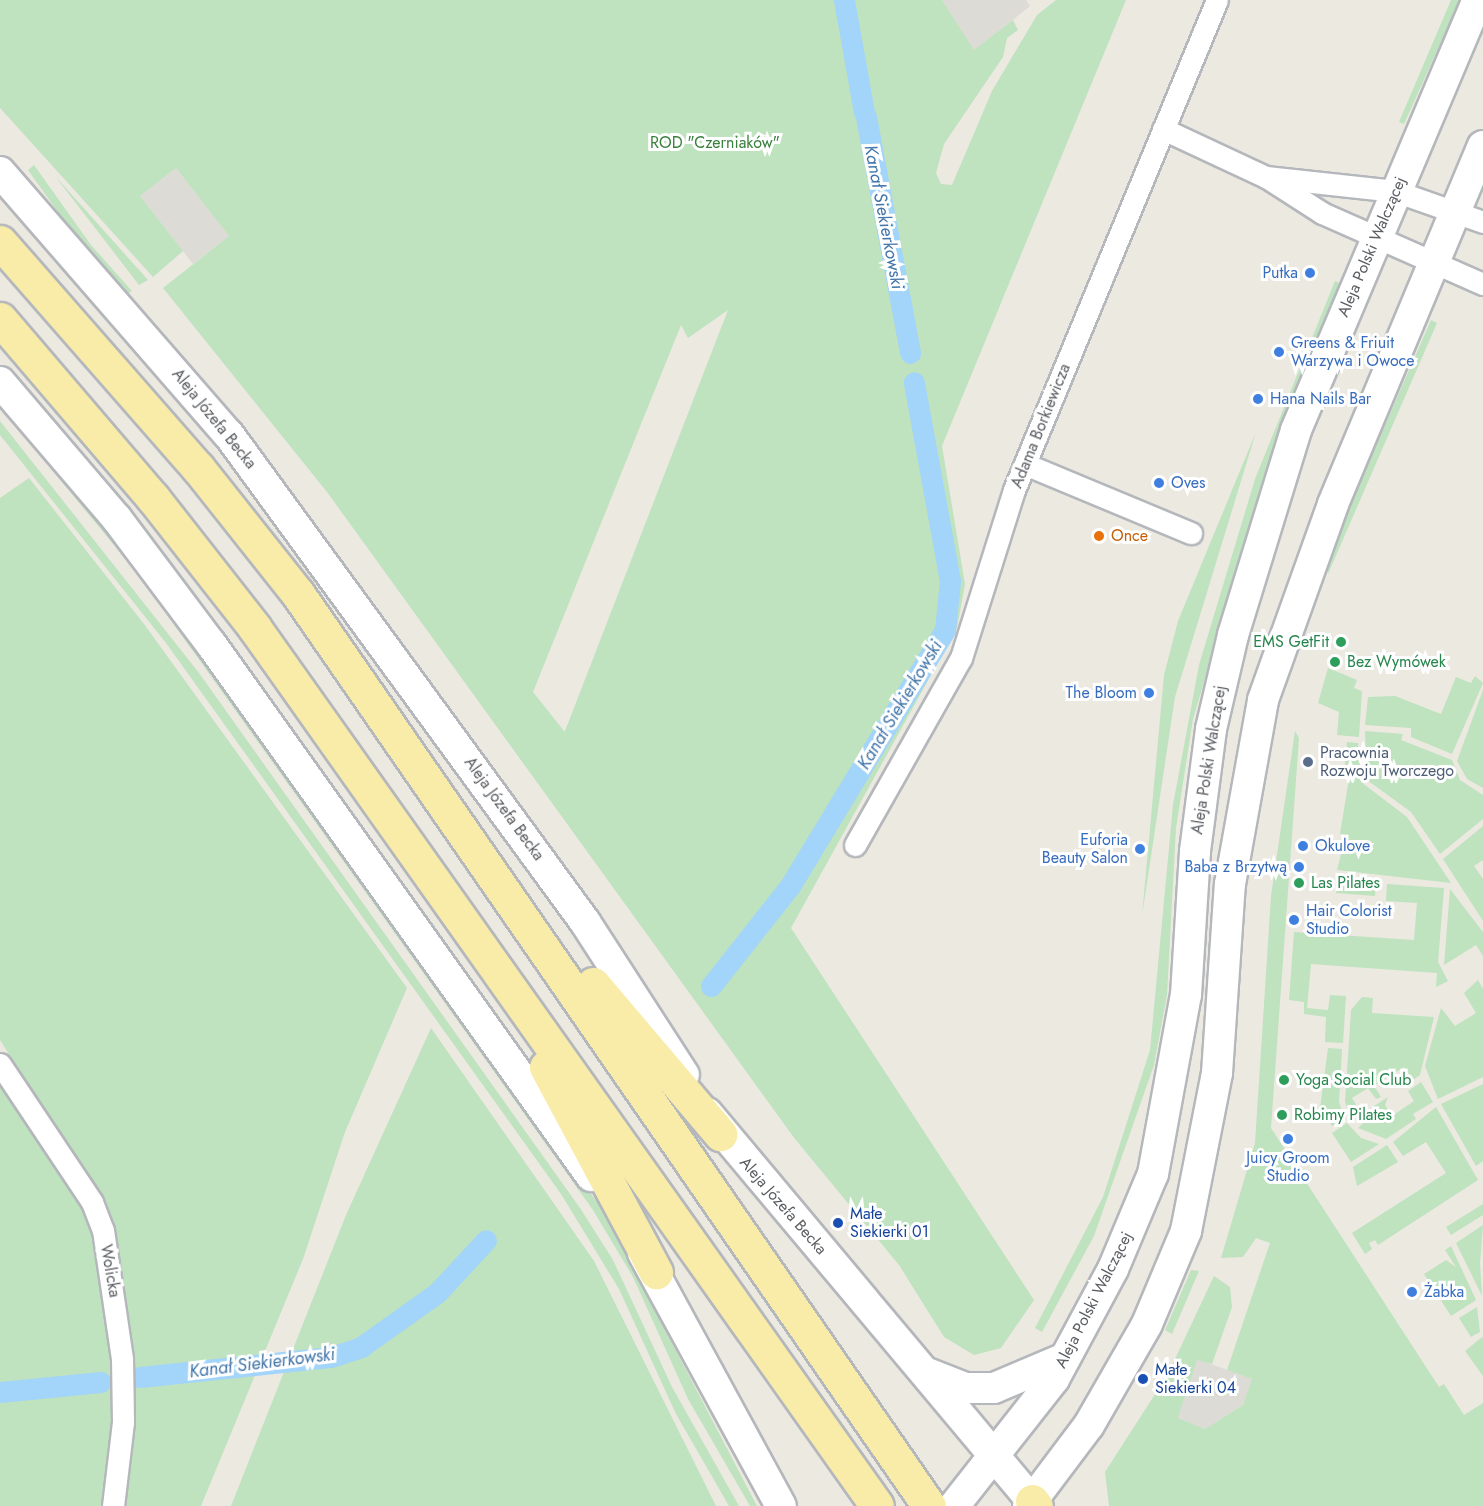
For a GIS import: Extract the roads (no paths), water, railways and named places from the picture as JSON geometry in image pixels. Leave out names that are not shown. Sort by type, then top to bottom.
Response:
[{"type":"main road","name":"Aleja Polski Walczącej","points":[[954,1506],[1065,1358],[1113,1269],[1153,1174],[1186,995],[1207,761],[1233,635],[1296,430],[1375,237],[1478,0]]},
{"type":"main road","points":[[1032,1504],[1089,1425],[1147,1324],[1186,1231],[1217,1073],[1230,884],[1263,700],[1333,504],[1435,262],[1470,216],[1483,146]]},
{"type":"main road","name":"Aleja Józefa Becka","points":[[0,172],[229,435],[339,582],[585,922],[720,1134],[925,1372],[1032,1504]]},
{"type":"main road","points":[[0,242],[198,468],[298,594],[505,887],[929,1506]]},
{"type":"main road","points":[[0,319],[153,498],[254,627],[877,1506]]},
{"type":"main road","points":[[0,382],[117,519],[211,644],[656,1272]]},
{"type":"main road","points":[[505,887],[720,1134]]},
{"type":"main road","points":[[484,952],[781,1506]]},
{"type":"main road","points":[[925,1372],[965,1388],[994,1388],[1065,1358]]},
{"type":"street","name":"Adama Borkiewicza","points":[[855,845],[961,658],[1025,464],[1217,0]]},
{"type":"street","points":[[1163,129],[1266,177],[1314,208],[1483,284]]},
{"type":"street","points":[[1266,177],[1395,191],[1470,216]]},
{"type":"street","points":[[1025,464],[1191,533]]},
{"type":"street","name":"Wolicka","points":[[0,1064],[92,1202],[103,1230],[122,1358],[122,1433],[113,1506]]},
{"type":"waterway","name":"Kanał Siekierkowski","points":[[844,0],[864,112]]},
{"type":"waterway","name":"Kanał Siekierkowski","points":[[866,117],[910,353]]},
{"type":"waterway","name":"Kanał Siekierkowski","points":[[711,986],[790,886],[945,630],[950,581],[914,382]]},
{"type":"waterway","name":"Kanał Siekierkowski","points":[[140,1377],[331,1357],[361,1347],[437,1293],[486,1240]]},
{"type":"waterway","name":"Kanał Siekierkowski","points":[[0,1392],[101,1382]]},
{"type":"place","name":"Putka","points":[[1310,273]]},
{"type":"place","name":"Greens & Friuit Warzywa i Owoce","points":[[1279,352]]},
{"type":"place","name":"Hana Nails Bar","points":[[1258,399]]},
{"type":"place","name":"Oves","points":[[1159,483]]},
{"type":"place","name":"Once","points":[[1099,536]]},
{"type":"place","name":"EMS GetFit","points":[[1341,642]]},
{"type":"place","name":"Bez Wymówek","points":[[1335,662]]},
{"type":"place","name":"The Bloom","points":[[1149,693]]},
{"type":"place","name":"Pracownia Rozwoju Tworczego","points":[[1308,762]]},
{"type":"place","name":"Okulove","points":[[1303,846]]},
{"type":"place","name":"Euforia Beauty Salon","points":[[1140,849]]},
{"type":"place","name":"Baba z Brzytwą","points":[[1299,867]]},
{"type":"place","name":"Las Pilates","points":[[1299,883]]},
{"type":"place","name":"Hair Colorist Studio","points":[[1294,920]]},
{"type":"place","name":"Yoga Social Club","points":[[1284,1080]]},
{"type":"place","name":"Robimy Pilates","points":[[1282,1115]]},
{"type":"place","name":"Juicy Groom Studio","points":[[1288,1139]]},
{"type":"place","name":"Małe Siekierki 01","points":[[838,1223]]},
{"type":"place","name":"Żabka","points":[[1412,1292]]},
{"type":"place","name":"Małe Siekierki 04","points":[[1143,1379]]},
{"type":"park label","name":"ROD \"Czerniaków\"","points":[[715,143]]}]
